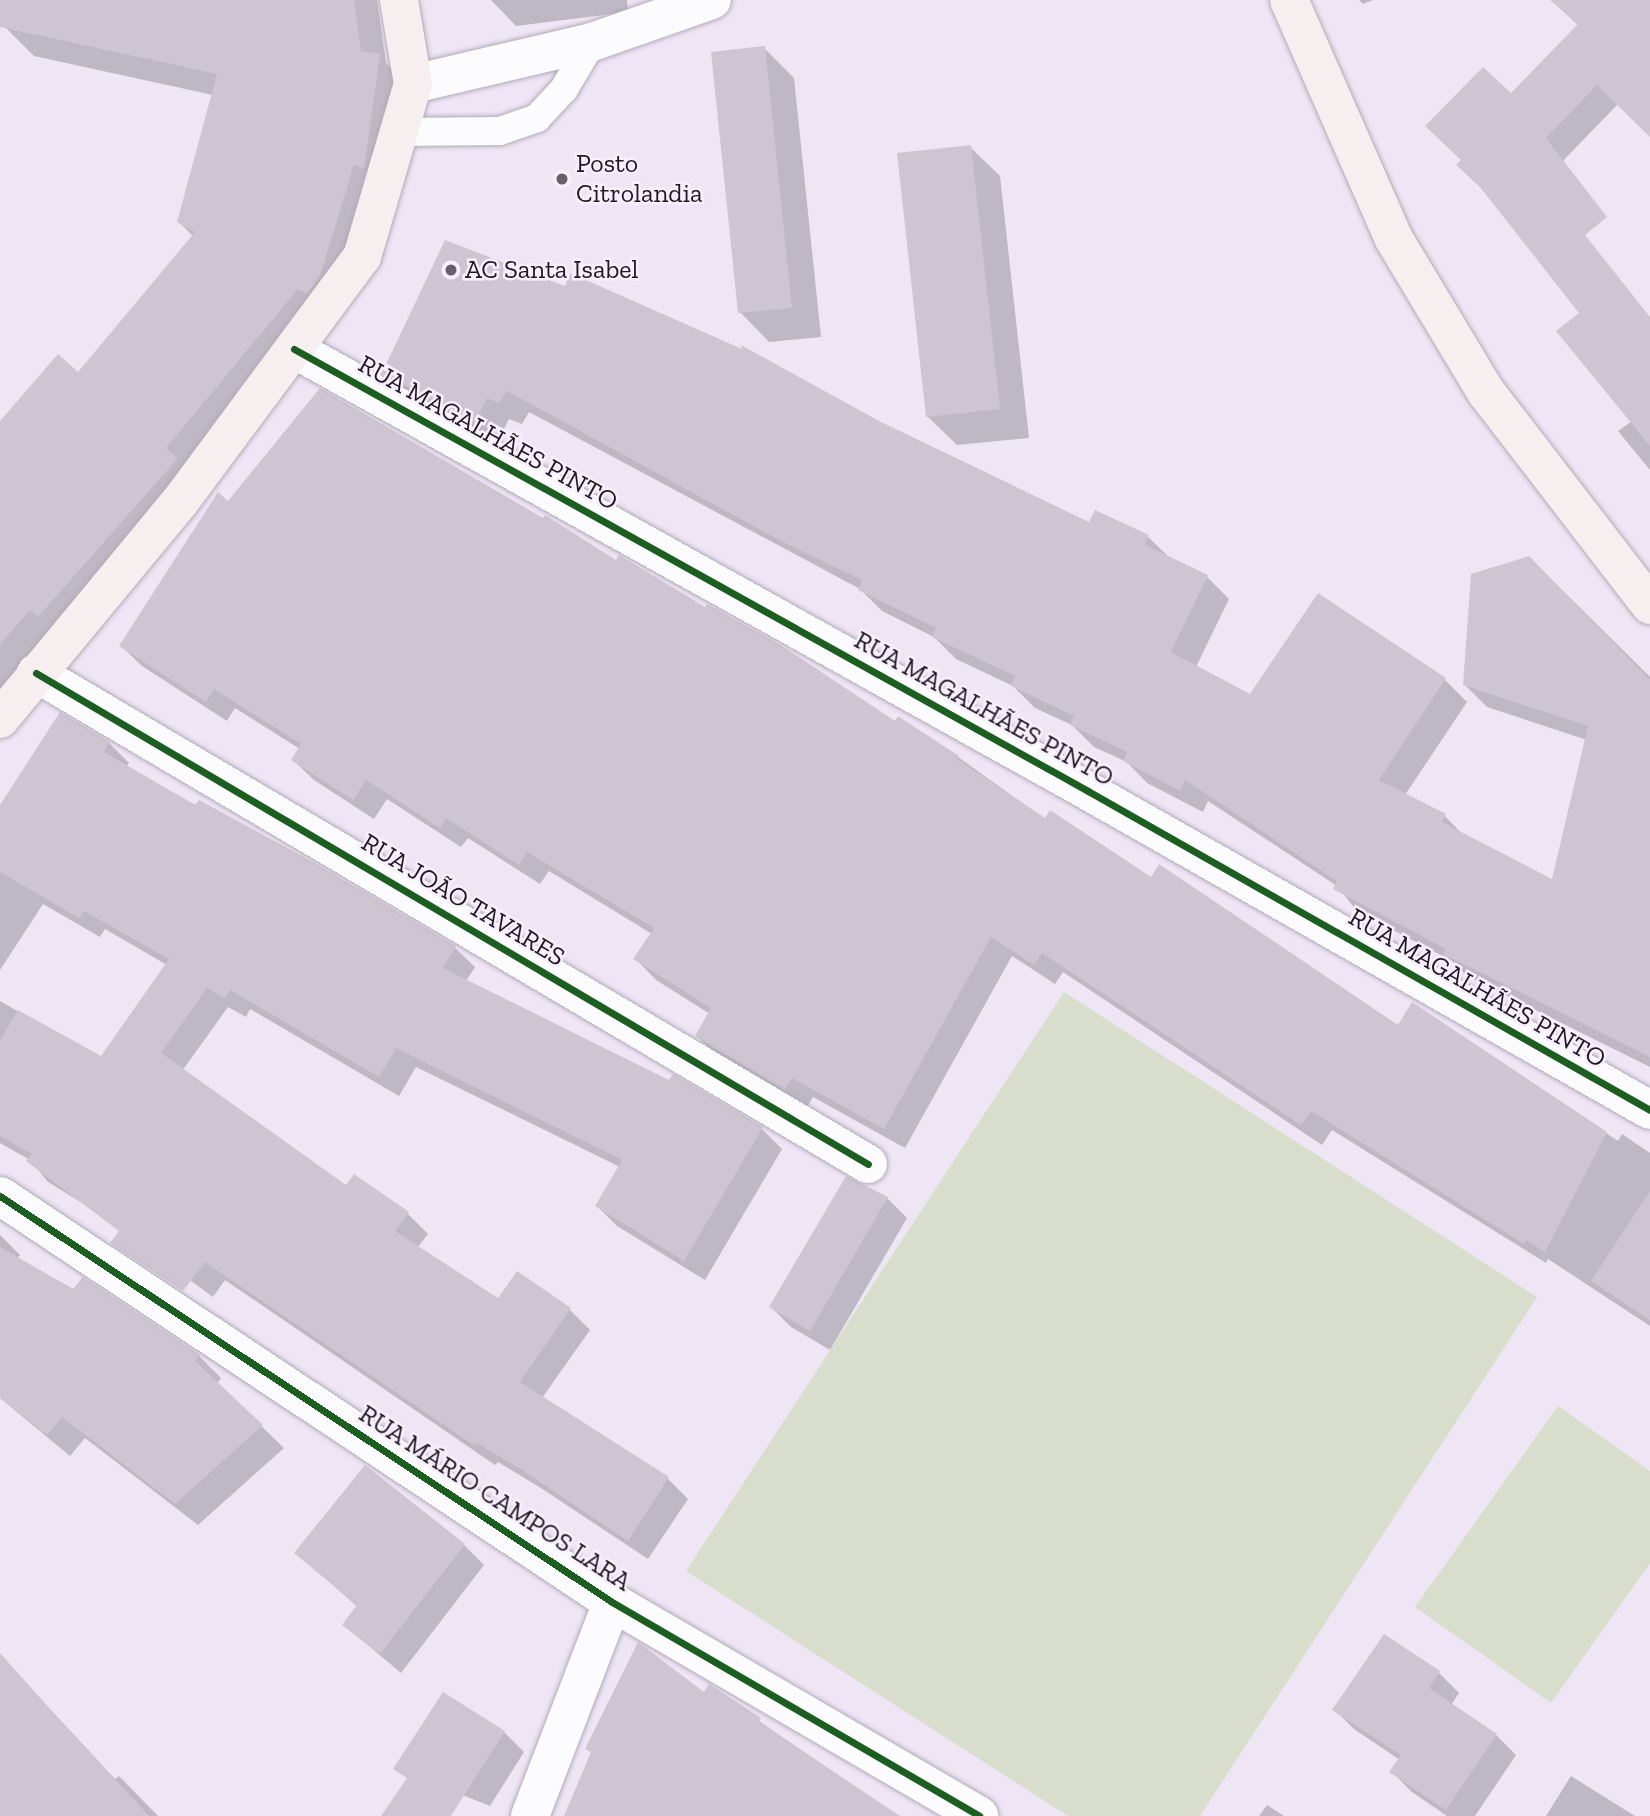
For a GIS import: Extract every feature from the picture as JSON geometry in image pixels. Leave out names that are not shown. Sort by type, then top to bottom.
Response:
[{"type":"street","points":[[0,719],[179,503],[362,257],[413,84],[399,0]]},
{"type":"street","points":[[413,84],[592,42],[712,0]]},
{"type":"street","points":[[1290,0],[1394,240],[1486,392],[1650,605]]},
{"type":"street","name":"RUA MAGALHÃES PINTO","points":[[293,349],[1088,791],[1650,1110]]},
{"type":"street","name":"RUA JOÃO TAVARES","points":[[36,673],[868,1164]]},
{"type":"street","name":"RUA MÁRIO CAMPOS LARA","points":[[0,1196],[612,1601],[979,1816]]},
{"type":"street","points":[[530,1816],[612,1601]]},
{"type":"lane","points":[[399,132],[500,131],[537,118],[564,89],[592,42]]},
{"type":"green space","points":[[1064,992],[1537,1297],[1200,1816],[1068,1816],[686,1571]]},
{"type":"green space","points":[[1558,1406],[1650,1471],[1650,1563],[1551,1703],[1415,1607]]},
{"type":"building","points":[[0,0],[354,0],[361,51],[380,54],[364,168],[354,165],[320,276],[307,294],[298,289],[166,448],[178,458],[38,617],[30,610],[0,644],[0,421],[58,354],[78,372],[195,232],[177,222],[217,74],[0,27]]},
{"type":"building","points":[[1550,0],[1650,0],[1650,137],[1597,85],[1546,138],[1607,217],[1585,235],[1650,317],[1650,446],[1556,331],[1579,313],[1480,187],[1456,165],[1461,160],[1425,126],[1483,67],[1511,93],[1578,24]]},
{"type":"building","points":[[765,46],[792,308],[738,313],[711,52]]},
{"type":"building","points":[[971,145],[1000,409],[926,417],[897,153]]},
{"type":"building","points":[[445,240],[565,286],[570,273],[742,349],[741,345],[879,421],[1089,522],[1095,510],[1149,535],[1145,545],[1208,575],[1171,652],[1250,694],[1318,593],[1446,678],[1379,780],[1446,814],[1442,822],[1552,879],[1588,726],[1463,685],[1471,574],[1529,556],[1650,680],[1650,1057],[1443,954],[1446,949],[1333,889],[1337,881],[1185,780],[1180,791],[1123,761],[1127,752],[1070,725],[1074,716],[1011,686],[1015,676],[932,637],[936,628],[858,590],[862,580],[779,540],[507,391],[499,403],[487,398],[474,424],[382,373]]},
{"type":"building","points":[[320,388],[543,518],[545,515],[616,560],[619,555],[705,607],[707,604],[779,644],[895,721],[898,716],[1045,818],[1050,810],[1151,877],[1159,864],[1398,1025],[1412,1002],[1607,1132],[1545,1252],[1527,1240],[1524,1244],[1311,1111],[1301,1125],[1042,953],[1034,965],[991,937],[884,1129],[792,1078],[785,1090],[695,1036],[711,1008],[633,959],[654,928],[527,852],[519,865],[446,818],[440,828],[366,780],[353,800],[291,760],[301,744],[214,689],[206,702],[119,646],[218,492],[228,501]]},
{"type":"building","points":[[60,712],[110,742],[104,752],[195,805],[199,800],[313,862],[456,946],[443,968],[669,1080],[673,1074],[763,1127],[684,1261],[595,1206],[622,1160],[396,1048],[379,1077],[230,990],[225,998],[207,988],[161,1053],[346,1185],[354,1174],[409,1212],[395,1231],[498,1298],[517,1271],[571,1308],[520,1382],[669,1477],[628,1541],[522,1470],[477,1443],[475,1446],[205,1262],[183,1291],[110,1243],[119,1231],[26,1161],[32,1154],[0,1136],[0,1041],[18,1010],[101,1056],[169,959],[84,911],[79,918],[0,872],[0,805]]},
{"type":"building","points":[[846,1176],[888,1197],[810,1331],[769,1307]]},
{"type":"building","points":[[1650,1191],[1650,1320],[1591,1281]]},
{"type":"building","points":[[0,1247],[73,1289],[83,1277],[200,1355],[195,1361],[263,1425],[175,1504],[62,1417],[47,1435],[0,1398]]},
{"type":"building","points":[[365,1465],[465,1544],[380,1654],[342,1625],[357,1605],[294,1553]]},
{"type":"building","points":[[1384,1634],[1440,1671],[1429,1688],[1497,1734],[1446,1810],[1389,1772],[1401,1755],[1332,1710]]},
{"type":"building","points":[[638,1642],[704,1692],[709,1684],[761,1718],[759,1722],[900,1816],[564,1816],[591,1752],[585,1749]]},
{"type":"building","points":[[0,1653],[59,1719],[149,1816],[0,1816]]},
{"type":"building","points":[[443,1692],[505,1731],[451,1816],[381,1816],[407,1778],[393,1769]]},
{"type":"cycle path","points":[[294,349],[1088,791],[1650,1110]]},
{"type":"cycle path","points":[[36,673],[868,1164]]},
{"type":"cycle path","points":[[0,1196],[612,1602],[979,1816]]},
{"type":"place","name":"Posto Citrolandia","points":[[562,179]]},
{"type":"place","name":"AC Santa Isabel","points":[[451,270]]}]
